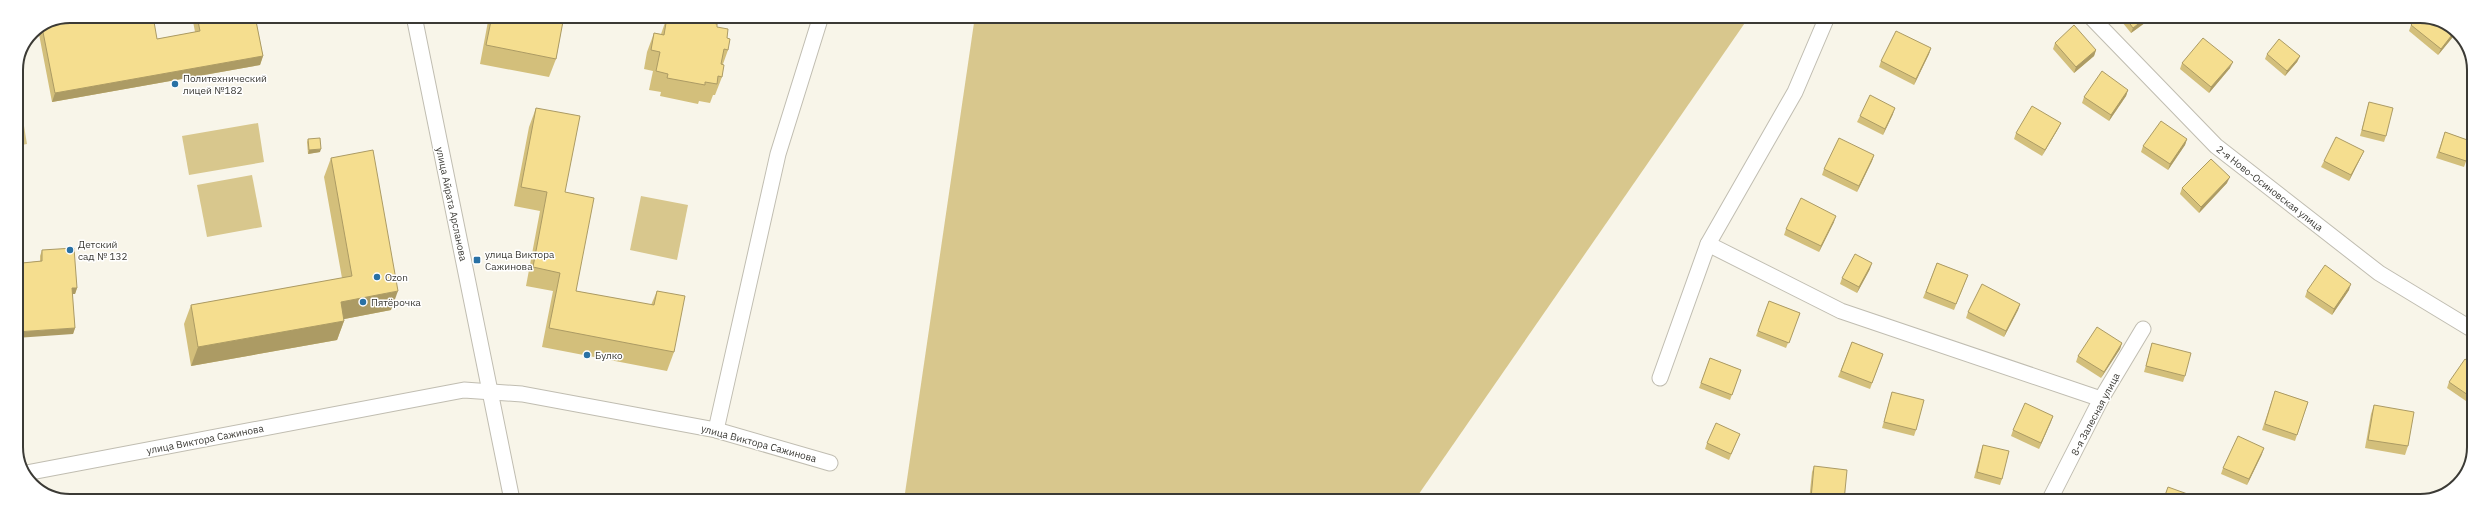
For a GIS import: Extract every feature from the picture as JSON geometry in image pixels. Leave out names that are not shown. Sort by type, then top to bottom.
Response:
[{"type":"street","name":"улица Айрата Арсланова","points":[[415,23],[511,494]]},
{"type":"street","points":[[716,430],[778,154],[818,23]]},
{"type":"street","points":[[1660,378],[1708,244],[1795,92],[1824,23]]},
{"type":"street","name":"2-я Ново-Осиновская улица","points":[[2097,23],[2216,146],[2379,273],[2467,326]]},
{"type":"street","points":[[1708,244],[1841,311],[2101,399]]},
{"type":"street","name":"8-я Залесная улица","points":[[2053,494],[2101,399],[2143,329]]},
{"type":"street","name":"улица Виктора Сажинова","points":[[31,472],[464,390],[522,394],[716,430],[830,462]]},
{"type":"shaded area","points":[[974,23],[1745,23],[1419,494],[905,494]]},
{"type":"shaded area","points":[[23,120],[27,144],[23,145]]},
{"type":"shaded area","points":[[258,123],[264,162],[189,175],[182,136]]},
{"type":"shaded area","points":[[252,175],[262,227],[207,237],[197,185]]},
{"type":"shaded area","points":[[641,196],[688,205],[677,260],[630,250]]},
{"type":"building","points":[[70,23],[154,23],[157,39],[200,31],[198,23],[256,23],[263,56],[55,93],[43,32],[52,27]]},
{"type":"building","points":[[491,23],[563,23],[556,59],[486,45]]},
{"type":"building","points":[[666,23],[712,23],[717,24],[717,27],[728,29],[727,38],[730,39],[728,50],[724,49],[721,64],[724,65],[722,77],[718,76],[717,84],[705,82],[705,85],[667,78],[668,74],[656,71],[660,52],[651,50],[654,33],[664,35]]},
{"type":"building","points":[[2129,23],[2139,23],[2133,28]]},
{"type":"building","points":[[2413,23],[2429,24],[2443,29],[2452,36],[2441,49],[2411,25]]},
{"type":"building","points":[[2074,25],[2096,50],[2076,67],[2055,43]]},
{"type":"building","points":[[1896,31],[1931,48],[1916,79],[1881,61]]},
{"type":"building","points":[[2203,38],[2233,62],[2211,87],[2182,63]]},
{"type":"building","points":[[2279,39],[2300,56],[2287,71],[2267,54]]},
{"type":"building","points":[[2102,71],[2128,90],[2111,115],[2084,97]]},
{"type":"building","points":[[1870,95],[1895,108],[1885,129],[1860,116]]},
{"type":"building","points":[[2369,102],[2393,108],[2386,136],[2362,130]]},
{"type":"building","points":[[2032,106],[2061,123],[2045,150],[2016,133]]},
{"type":"building","points":[[536,108],[580,116],[565,192],[594,198],[576,291],[654,305],[657,291],[685,296],[674,352],[549,328],[560,273],[533,267],[547,192],[521,187]]},
{"type":"building","points":[[2161,121],[2187,139],[2170,164],[2143,146]]},
{"type":"building","points":[[2445,132],[2467,140],[2466,161],[2439,152]]},
{"type":"building","points":[[2336,137],[2364,151],[2351,175],[2324,161]]},
{"type":"building","points":[[320,138],[321,149],[309,150],[308,139]]},
{"type":"building","points":[[1839,138],[1874,155],[1859,186],[1824,169]]},
{"type":"building","points":[[373,150],[398,291],[341,302],[344,321],[198,347],[191,305],[352,276],[331,158]]},
{"type":"building","points":[[2211,159],[2230,177],[2201,207],[2182,188]]},
{"type":"building","points":[[1801,198],[1836,216],[1821,246],[1786,229]]},
{"type":"building","points":[[74,248],[77,288],[72,288],[75,328],[23,332],[23,263],[42,261],[42,250]]},
{"type":"building","points":[[1855,254],[1872,263],[1859,287],[1842,278]]},
{"type":"building","points":[[1937,263],[1968,275],[1956,304],[1926,292]]},
{"type":"building","points":[[2325,265],[2351,284],[2334,309],[2307,291]]},
{"type":"building","points":[[1982,284],[2020,304],[2006,331],[1968,312]]},
{"type":"building","points":[[1769,301],[1800,313],[1789,343],[1758,331]]},
{"type":"building","points":[[2097,327],[2122,343],[2104,372],[2078,356]]},
{"type":"building","points":[[1852,342],[1883,354],[1872,383],[1841,371]]},
{"type":"building","points":[[2152,343],[2191,353],[2185,376],[2146,366]]},
{"type":"building","points":[[1710,358],[1741,370],[1732,395],[1701,383]]},
{"type":"building","points":[[2465,359],[2467,360],[2467,394],[2449,382]]},
{"type":"building","points":[[2275,391],[2308,402],[2297,435],[2265,424]]},
{"type":"building","points":[[1892,392],[1924,400],[1916,430],[1884,422]]},
{"type":"building","points":[[2025,403],[2053,416],[2041,443],[2013,430]]},
{"type":"building","points":[[2374,405],[2414,412],[2408,446],[2368,440]]},
{"type":"building","points":[[1716,423],[1740,434],[1731,454],[1707,443]]},
{"type":"building","points":[[2238,436],[2264,448],[2249,479],[2223,468]]},
{"type":"building","points":[[1983,445],[2009,451],[2002,479],[1977,472]]},
{"type":"building","points":[[1814,466],[1847,470],[1845,494],[1811,494]]},
{"type":"building","points":[[2168,487],[2188,494],[2166,494]]},
{"type":"place","name":"Политехнический лицей №182","points":[[175,84]]},
{"type":"place","name":"Детский сад № 132","points":[[70,250]]},
{"type":"place","name":"улица Виктора Сажинова","points":[[477,260]]},
{"type":"place","name":"Ozon","points":[[377,277]]},
{"type":"place","name":"Пятёрочка","points":[[363,302]]},
{"type":"place","name":"Булко","points":[[587,355]]}]
